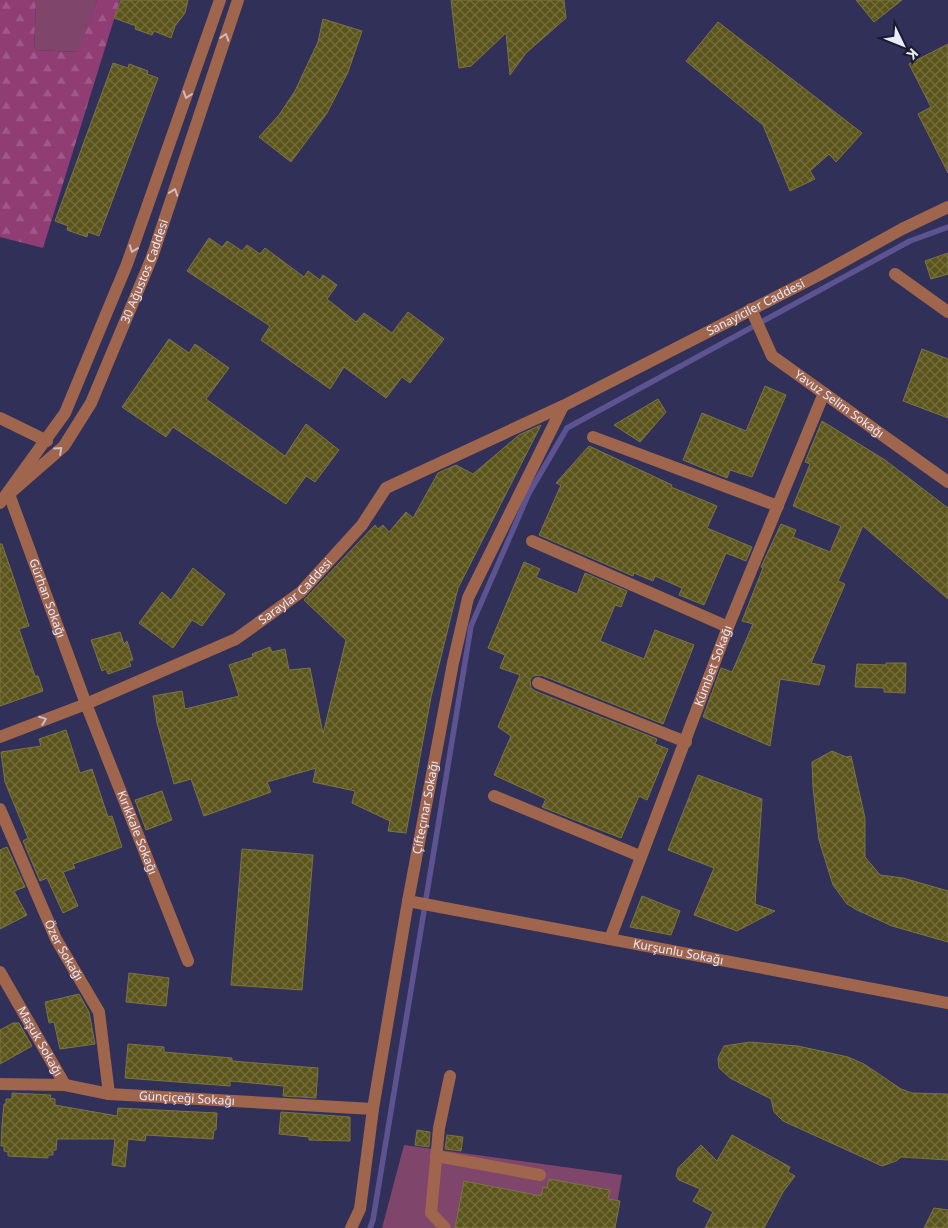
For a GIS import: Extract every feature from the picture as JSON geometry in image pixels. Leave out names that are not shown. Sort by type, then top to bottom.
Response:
[{"type":"street","name":"30 Ağustos Caddesi","points":[[4,499],[66,413],[127,264],[220,0]]},
{"type":"street","name":"30 Ağustos Caddesi","points":[[4,499],[64,446],[91,403],[152,257],[238,0]]},
{"type":"street","points":[[216,14],[231,19]]},
{"type":"street","name":"Sanayiciler Caddesi","points":[[563,406],[819,275],[902,229],[948,207]]},
{"type":"street","points":[[895,274],[948,312]]},
{"type":"street","name":"Yavuz Selim Sokağı","points":[[751,309],[772,356],[948,482]]},
{"type":"street","name":"Kümbet Sokağı","points":[[610,939],[728,627],[824,393]]},
{"type":"street","name":"Saraylar Caddesi","points":[[0,737],[86,704],[236,639],[300,592],[362,525],[386,488],[563,406]]},
{"type":"street","name":"Çifteçınar Sokağı","points":[[351,1228],[360,1209],[373,1109],[408,901],[453,663],[468,598],[563,406]]},
{"type":"street","points":[[0,418],[47,441]]},
{"type":"street","points":[[593,436],[778,506]]},
{"type":"street","name":"Gürhan Sokağı","points":[[4,499],[86,704]]},
{"type":"street","points":[[532,541],[728,627]]},
{"type":"street","points":[[538,683],[686,742]]},
{"type":"street","name":"Kırıkkale Sokağı","points":[[86,704],[188,961]]},
{"type":"street","points":[[494,796],[640,856]]},
{"type":"street","name":"Özer Sokağı","points":[[0,809],[56,940],[99,1012],[109,1094]]},
{"type":"street","name":"Kurşunlu Sokağı","points":[[408,901],[948,1003]]},
{"type":"street","name":"Maşuk Sokağı","points":[[0,972],[65,1085]]},
{"type":"street","points":[[445,1228],[431,1213],[439,1128],[450,1076]]},
{"type":"street","name":"Günçiçeği Sokağı","points":[[0,1084],[65,1085],[109,1094],[373,1109]]},
{"type":"street","points":[[436,1156],[540,1175]]},
{"type":"shaded area","points":[[36,0],[97,0],[79,52],[34,50]]},
{"type":"shaded area","points":[[404,1145],[622,1175],[613,1228],[382,1228]]},
{"type":"green space","points":[[0,0],[36,0],[34,50],[78,52],[97,0],[120,0],[43,248],[0,237]]},
{"type":"building","points":[[121,0],[188,0],[185,13],[175,26],[171,38],[154,31],[152,35],[135,29],[136,26],[114,18]]},
{"type":"building","points":[[451,0],[564,0],[566,18],[526,53],[510,75],[506,33],[471,66],[459,68]]},
{"type":"building","points":[[856,0],[902,0],[874,22]]},
{"type":"building","points":[[323,19],[362,31],[348,72],[327,113],[291,162],[259,137],[279,115],[295,91],[318,42]]},
{"type":"building","points":[[718,22],[862,133],[836,162],[829,154],[810,171],[815,179],[790,191],[763,125],[686,61]]},
{"type":"building","points":[[948,44],[948,173],[918,114],[931,107],[909,64]]},
{"type":"building","points":[[113,63],[128,68],[129,64],[148,71],[147,74],[158,78],[99,236],[88,232],[87,237],[67,230],[68,226],[55,221]]},
{"type":"building","points":[[209,238],[222,247],[227,241],[242,251],[247,245],[260,254],[265,248],[304,277],[308,271],[320,280],[323,275],[337,285],[327,299],[356,322],[364,313],[392,333],[408,312],[444,339],[410,383],[402,377],[386,398],[344,367],[330,389],[261,340],[270,326],[187,271]]},
{"type":"building","points":[[948,253],[948,274],[931,279],[925,261]]},
{"type":"building","points":[[169,339],[189,353],[195,344],[229,368],[206,399],[285,456],[306,424],[339,450],[315,482],[306,476],[286,504],[173,427],[166,437],[122,407]]},
{"type":"building","points":[[922,349],[948,359],[948,418],[903,401]]},
{"type":"building","points":[[765,386],[786,395],[752,477],[730,470],[727,478],[683,460],[702,413],[746,431]]},
{"type":"building","points":[[658,399],[666,412],[640,442],[614,425]]},
{"type":"building","points":[[822,421],[885,460],[948,508],[948,599],[863,526],[838,581],[845,584],[811,663],[825,666],[819,685],[780,679],[770,746],[703,717],[721,668],[732,672],[753,624],[742,621],[763,568],[761,567],[781,524],[796,530],[793,537],[830,552],[841,526],[793,506],[810,464],[805,462]]},
{"type":"building","points":[[541,425],[458,588],[431,697],[406,833],[388,831],[390,821],[352,803],[355,791],[313,782],[316,768],[267,782],[271,792],[204,816],[191,779],[174,784],[157,723],[153,696],[182,691],[185,709],[239,696],[229,665],[253,657],[252,654],[270,647],[272,652],[285,649],[289,670],[310,668],[323,734],[346,640],[304,600],[375,525],[378,529],[383,525],[389,532],[406,512],[413,518],[438,473],[456,465],[473,474],[519,435]]},
{"type":"building","points":[[589,446],[672,485],[671,487],[717,506],[707,528],[752,547],[746,561],[726,553],[704,605],[679,595],[682,588],[655,576],[653,581],[634,573],[633,576],[539,535],[561,485],[556,483]]},
{"type":"building","points":[[0,544],[2,544],[29,626],[19,629],[35,676],[38,676],[43,691],[0,706]]},
{"type":"building","points":[[524,562],[540,569],[536,577],[577,594],[585,573],[627,591],[621,607],[615,605],[600,641],[644,659],[655,630],[694,645],[663,724],[541,675],[533,676],[530,680],[531,688],[535,691],[657,739],[655,744],[668,749],[647,800],[639,796],[621,838],[542,807],[546,799],[494,775],[511,736],[498,727],[520,675],[500,668],[505,655],[488,648]]},
{"type":"building","points":[[193,568],[225,594],[202,626],[192,620],[173,648],[139,623],[162,592],[171,600]]},
{"type":"building","points":[[120,632],[124,644],[127,641],[133,660],[129,661],[131,666],[108,674],[106,669],[102,671],[91,640]]},
{"type":"building","points":[[886,663],[906,663],[905,693],[884,692],[884,688],[855,687],[857,664],[886,665]]},
{"type":"building","points":[[66,730],[80,773],[92,769],[108,817],[112,816],[122,847],[73,864],[75,868],[63,872],[78,906],[63,913],[47,878],[40,881],[23,841],[28,838],[5,782],[1,752],[41,746],[39,739]]},
{"type":"building","points":[[832,751],[846,757],[851,756],[865,818],[865,857],[880,875],[903,878],[948,891],[948,942],[892,926],[857,910],[847,904],[833,885],[819,840],[812,762]]},
{"type":"building","points":[[698,775],[762,799],[755,904],[775,911],[737,931],[694,915],[714,868],[668,850]]},
{"type":"building","points":[[162,791],[172,820],[146,830],[135,800]]},
{"type":"building","points":[[7,847],[25,887],[14,891],[27,915],[0,929],[0,850]]},
{"type":"building","points":[[242,849],[313,855],[302,990],[231,985]]},
{"type":"building","points":[[642,896],[680,911],[671,935],[630,927]]},
{"type":"building","points":[[129,973],[169,978],[166,1006],[126,1002]]},
{"type":"building","points":[[79,994],[89,1012],[95,1044],[60,1049],[54,1022],[49,1023],[45,1002]]},
{"type":"building","points":[[13,1023],[19,1023],[32,1046],[0,1064],[0,1030]]},
{"type":"building","points":[[750,1042],[798,1046],[848,1057],[864,1064],[901,1089],[912,1093],[948,1094],[948,1160],[901,1157],[882,1166],[783,1121],[774,1112],[771,1099],[730,1078],[719,1068],[718,1058],[724,1046]]},
{"type":"building","points":[[128,1044],[164,1047],[164,1052],[232,1058],[232,1061],[318,1068],[316,1098],[283,1096],[284,1086],[230,1081],[230,1086],[125,1078]]},
{"type":"building","points":[[12,1093],[51,1095],[50,1098],[55,1099],[55,1105],[117,1116],[118,1108],[217,1113],[216,1130],[214,1130],[213,1139],[146,1135],[145,1141],[128,1139],[125,1167],[112,1165],[115,1139],[57,1139],[56,1150],[53,1150],[53,1155],[48,1155],[48,1158],[8,1156],[8,1152],[4,1151],[4,1146],[1,1146],[2,1125],[4,1104],[6,1104],[6,1099],[12,1099]]},
{"type":"building","points":[[281,1112],[350,1117],[350,1141],[309,1140],[309,1137],[279,1134]]},
{"type":"building","points":[[417,1130],[430,1132],[429,1147],[415,1145]]},
{"type":"building","points":[[447,1135],[463,1137],[461,1151],[445,1149]]},
{"type":"building","points":[[732,1135],[790,1167],[788,1172],[795,1176],[783,1192],[764,1228],[705,1228],[713,1212],[693,1201],[700,1189],[679,1180],[676,1176],[678,1168],[701,1145],[717,1161]]},
{"type":"building","points":[[549,1179],[610,1190],[608,1199],[620,1201],[615,1228],[455,1228],[464,1181],[541,1196],[543,1187],[547,1188]]},
{"type":"building","points":[[934,1208],[948,1210],[948,1228],[924,1228]]},
{"type":"waterway","points":[[370,1228],[373,1220],[471,626],[529,493],[567,428],[910,241],[948,227]]}]
